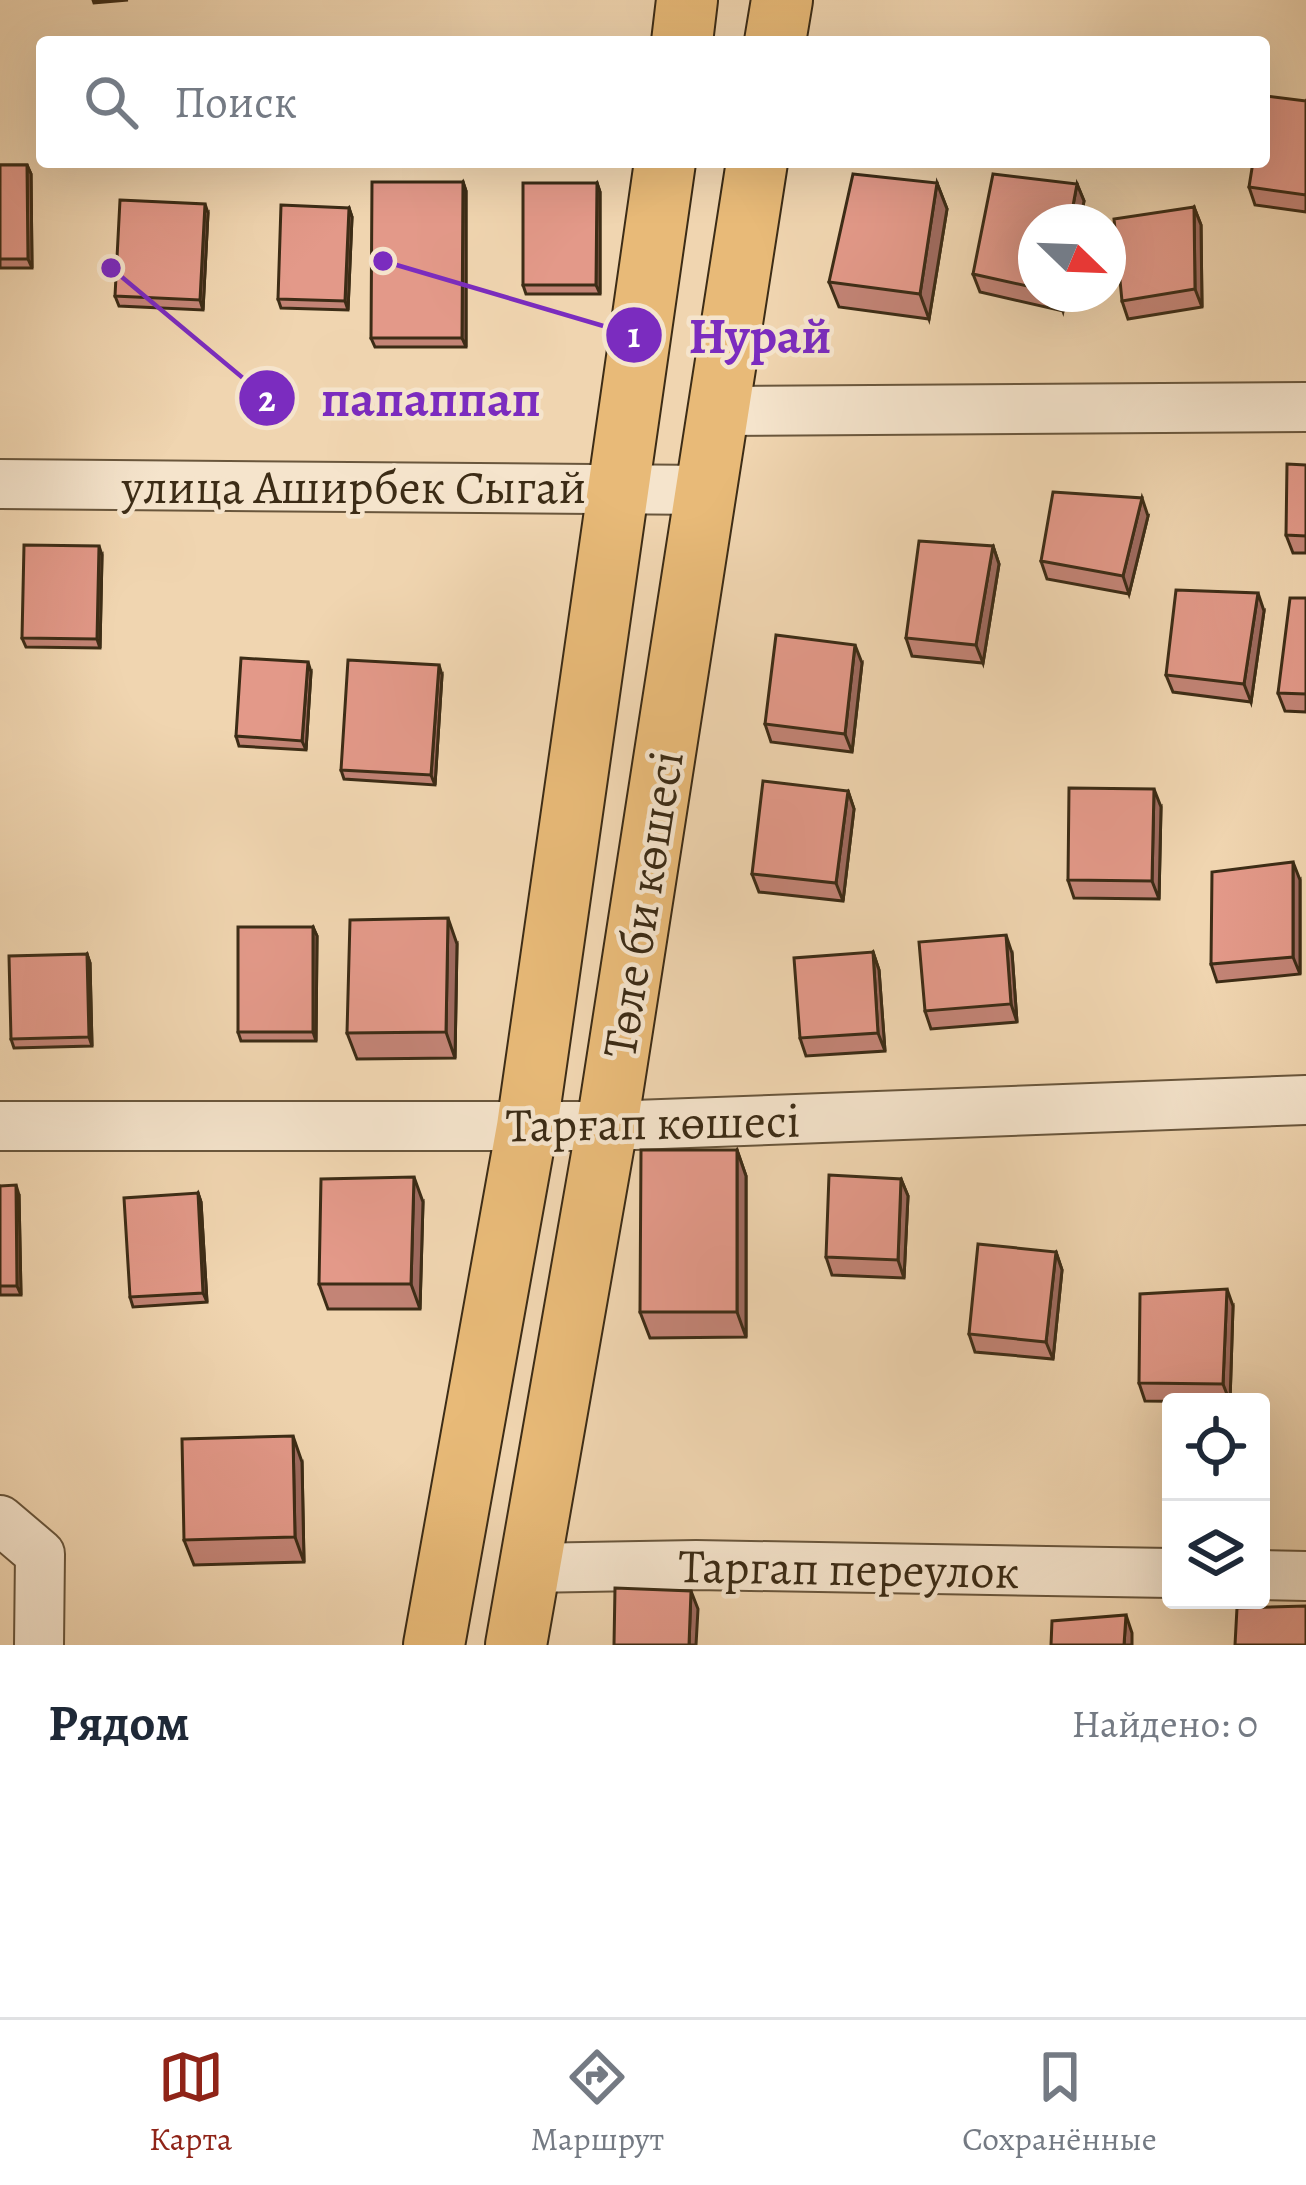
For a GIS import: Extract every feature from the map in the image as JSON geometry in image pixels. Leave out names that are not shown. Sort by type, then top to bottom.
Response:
[{"type":"main road","points":[[683,36],[687,0]]},
{"type":"main road","points":[[777,36],[782,0]]},
{"type":"main road","name":"Төле би көшесі","points":[[434,1645],[527,1126],[664,168]]},
{"type":"main road","name":"Төле би көшесі","points":[[516,1645],[608,1126],[756,168]]},
{"type":"street","points":[[719,411],[1306,407]]},
{"type":"street","name":"улица Аширбек Сыгай","points":[[0,484],[708,490]]},
{"type":"street","name":"Тарғап көшесі","points":[[0,1126],[608,1126],[1306,1100]]},
{"type":"street","points":[[0,1520],[40,1554],[40,1645]]},
{"type":"street","name":"Таргап переулок","points":[[528,1568],[696,1565],[1162,1573]]},
{"type":"street","points":[[1270,1575],[1306,1576]]},
{"type":"building","points":[[1270,97],[1306,101],[1306,195],[1249,187],[1252,168],[1270,168]]},
{"type":"building","points":[[0,165],[27,165],[28,259],[0,259]]},
{"type":"building","points":[[853,174],[937,183],[920,294],[829,282]]},
{"type":"building","points":[[993,174],[1077,184],[1073,204],[1018,204],[1018,284],[973,274]]},
{"type":"building","points":[[372,182],[463,182],[462,338],[371,338]]},
{"type":"building","points":[[523,183],[597,183],[596,285],[523,285]]},
{"type":"building","points":[[120,200],[205,204],[200,300],[115,296]]},
{"type":"building","points":[[281,205],[349,208],[345,301],[278,299]]},
{"type":"building","points":[[1194,207],[1195,289],[1126,300],[1126,217]]},
{"type":"building","points":[[1287,464],[1306,465],[1306,536],[1286,535]]},
{"type":"building","points":[[1053,492],[1142,498],[1123,576],[1041,561]]},
{"type":"building","points":[[919,541],[993,546],[976,645],[906,638]]},
{"type":"building","points":[[24,545],[99,546],[97,639],[22,638]]},
{"type":"building","points":[[1176,590],[1258,593],[1244,684],[1166,675]]},
{"type":"building","points":[[1290,598],[1306,598],[1306,694],[1278,693]]},
{"type":"building","points":[[776,635],[855,645],[845,734],[765,724]]},
{"type":"building","points":[[241,658],[308,662],[302,741],[236,736]]},
{"type":"building","points":[[348,660],[439,665],[431,775],[341,770]]},
{"type":"building","points":[[763,781],[848,791],[836,883],[752,874]]},
{"type":"building","points":[[1069,788],[1154,789],[1152,881],[1068,880]]},
{"type":"building","points":[[1293,862],[1293,957],[1211,964],[1212,872]]},
{"type":"building","points":[[448,918],[446,1032],[347,1033],[350,920]]},
{"type":"building","points":[[238,927],[313,927],[313,1032],[238,1032]]},
{"type":"building","points":[[1006,935],[1011,1004],[925,1011],[919,942]]},
{"type":"building","points":[[873,952],[878,1033],[800,1038],[794,958]]},
{"type":"building","points":[[87,954],[89,1037],[11,1039],[9,956]]},
{"type":"building","points":[[641,1150],[737,1150],[737,1312],[640,1312]]},
{"type":"building","points":[[829,1175],[901,1179],[898,1260],[826,1257]]},
{"type":"building","points":[[414,1177],[411,1284],[319,1284],[321,1179]]},
{"type":"building","points":[[16,1185],[17,1286],[0,1286],[0,1186]]},
{"type":"building","points":[[198,1193],[203,1293],[130,1297],[124,1198]]},
{"type":"building","points":[[978,1244],[1056,1252],[1046,1342],[969,1334]]},
{"type":"building","points":[[1227,1289],[1223,1384],[1139,1383],[1140,1294]]},
{"type":"building","points":[[293,1436],[295,1537],[184,1540],[182,1439]]},
{"type":"building","points":[[615,1588],[691,1591],[689,1645],[614,1645]]},
{"type":"building","points":[[1306,1606],[1306,1645],[1235,1645],[1237,1609]]},
{"type":"building","points":[[1126,1615],[1124,1645],[1051,1645],[1052,1621]]},
{"type":"place","name":"Нурай","points":[[383,261]]},
{"type":"place","name":"папаппап","points":[[111,268]]}]
